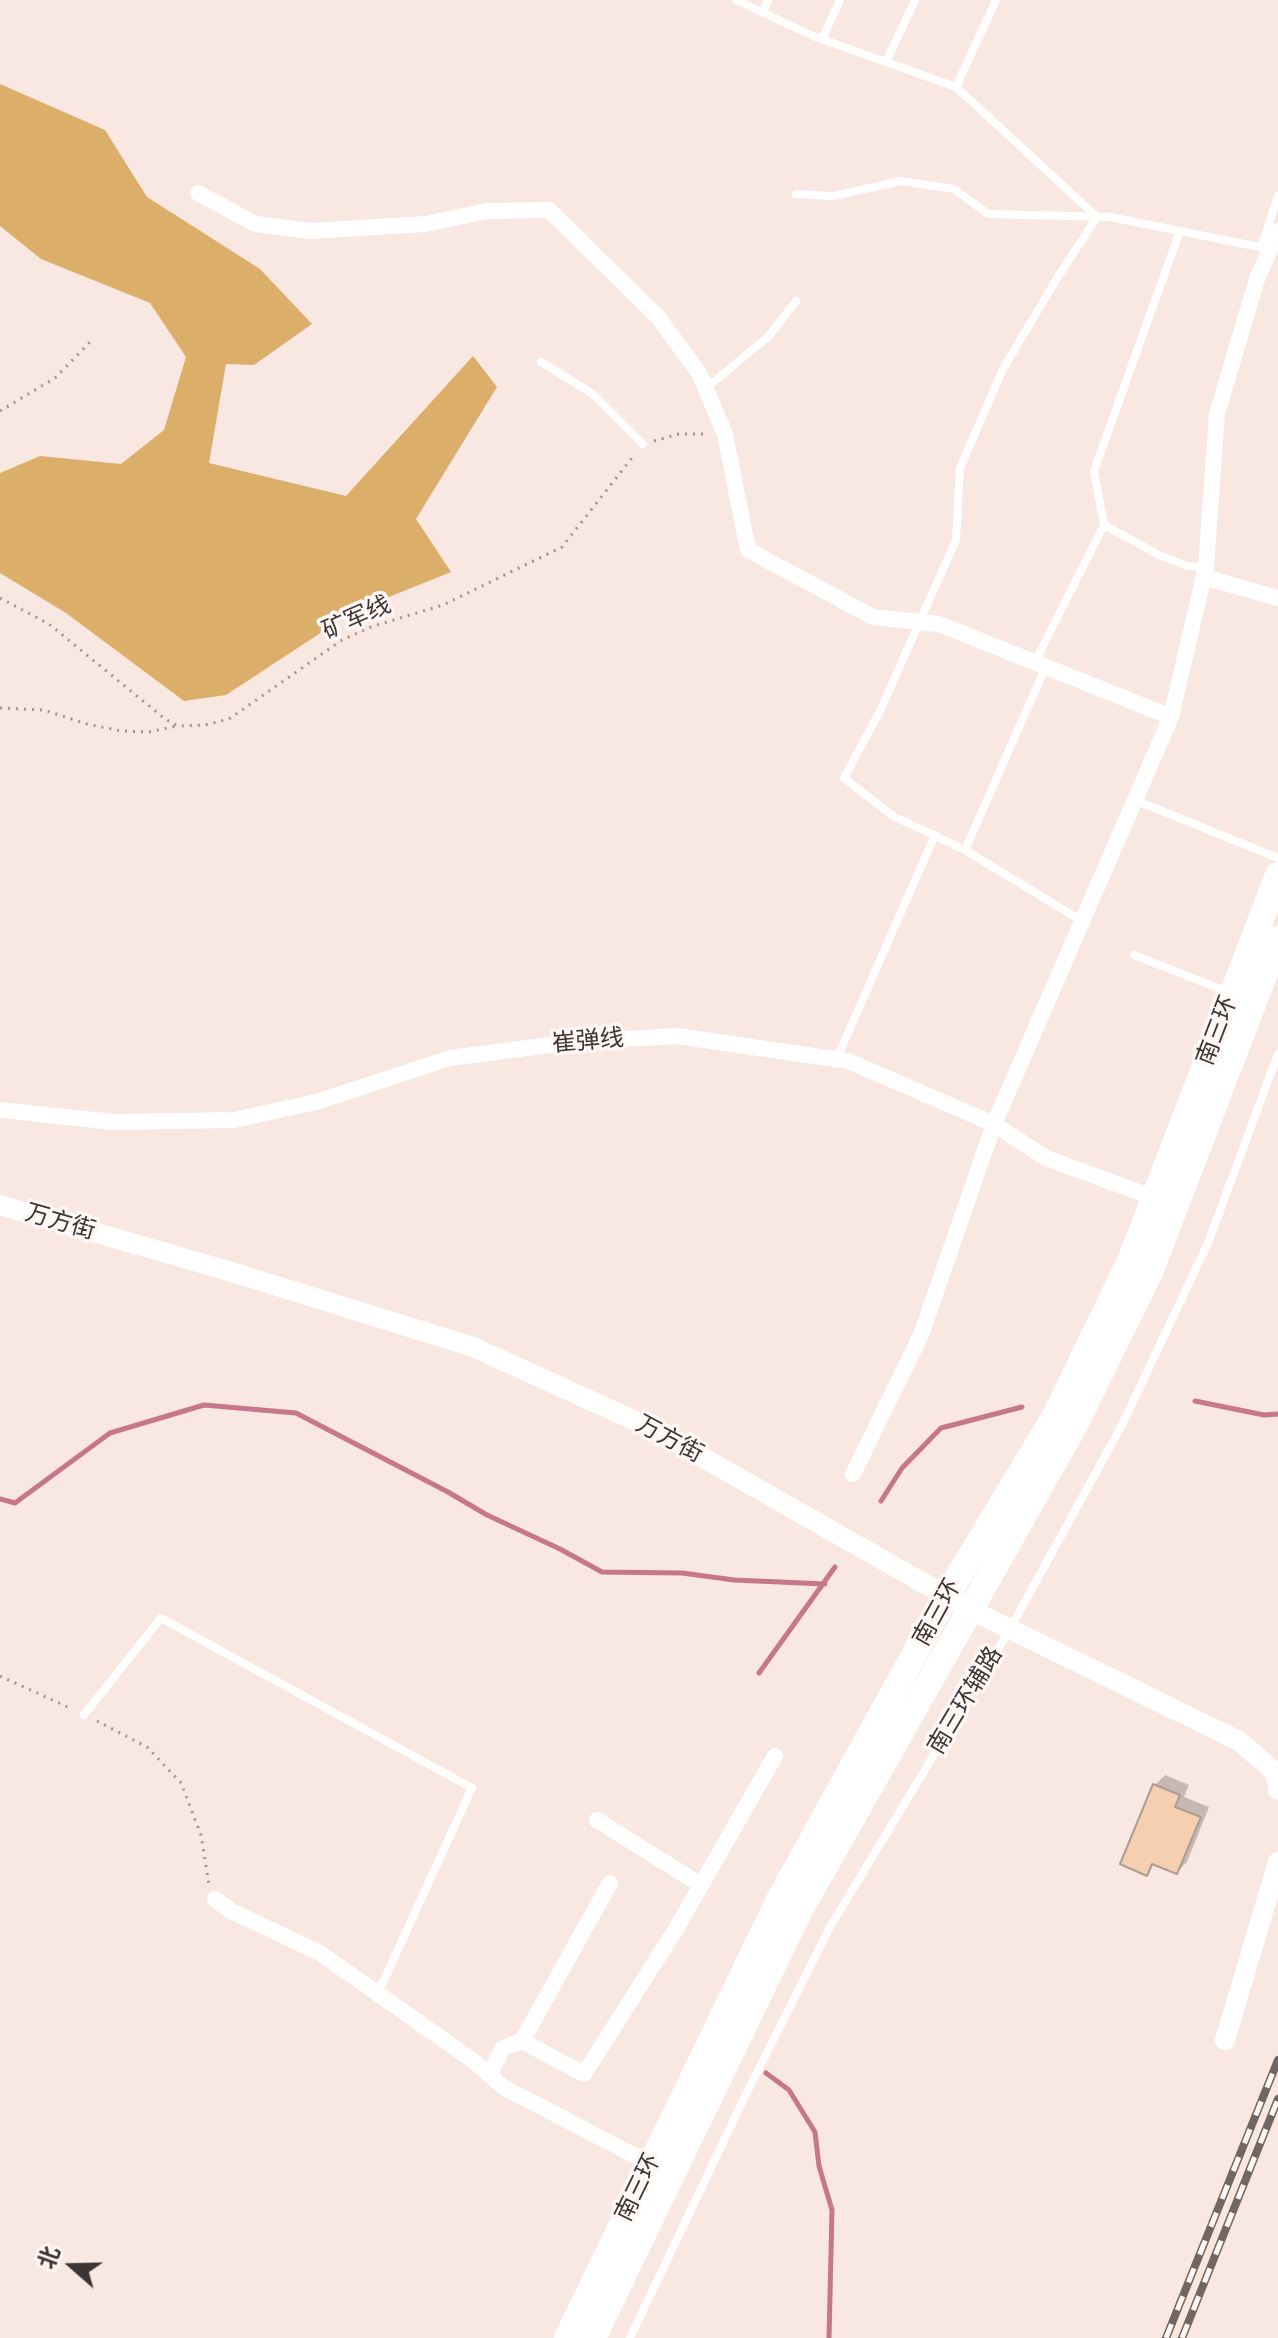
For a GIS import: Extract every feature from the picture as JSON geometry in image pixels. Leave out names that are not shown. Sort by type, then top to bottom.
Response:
[{"type":"main road","name":"南三环","points":[[593,2338],[799,1912],[1056,1414],[1130,1261],[1278,875]]},
{"type":"main road","name":"南三环","points":[[567,2338],[780,1898],[958,1602],[1075,1425],[1151,1270],[1278,939]]},
{"type":"street","points":[[198,193],[255,224],[311,231],[425,224],[487,211],[549,210],[658,317],[699,373],[725,434],[748,550],[873,617],[939,624],[1171,717]]},
{"type":"street","points":[[853,1474],[921,1335],[994,1124],[1171,717],[1205,572],[1217,414],[1265,249],[1278,231]]},
{"type":"street","points":[[1205,572],[1278,598]]},
{"type":"street","name":"崔弹线","points":[[0,1110],[113,1122],[234,1120],[316,1102],[450,1058],[573,1042],[677,1036],[848,1061],[994,1124],[1046,1158],[1155,1198]]},
{"type":"street","name":"万方街","points":[[0,1205],[232,1272],[473,1347],[653,1429],[958,1602],[1239,1741],[1276,1773],[1278,1790]]},
{"type":"street","points":[[522,2041],[584,2074],[701,1885],[775,1756]]},
{"type":"street","points":[[597,1820],[701,1885]]},
{"type":"street","points":[[1225,2040],[1278,1862]]},
{"type":"street","points":[[489,2075],[503,2048],[522,2041],[610,1883]]},
{"type":"street","points":[[215,1899],[231,1911],[320,1953],[503,2087],[651,2164]]},
{"type":"lane","points":[[736,0],[822,39],[956,87],[1097,217]]},
{"type":"lane","points":[[763,13],[768,0]]},
{"type":"lane","points":[[822,39],[840,0]]},
{"type":"lane","points":[[886,62],[915,0]]},
{"type":"lane","points":[[956,87],[996,0]]},
{"type":"lane","points":[[796,194],[833,196],[901,181],[954,189],[988,214],[1110,217],[1265,249],[1278,196]]},
{"type":"lane","points":[[1082,921],[965,850],[893,816],[844,778],[880,711],[956,540],[960,468],[1003,369],[1097,217]]},
{"type":"lane","points":[[965,850],[1041,664],[1104,525],[1094,471],[1180,231]]},
{"type":"lane","points":[[706,389],[768,337],[796,301]]},
{"type":"lane","points":[[541,362],[593,394],[643,444]]},
{"type":"lane","points":[[1104,525],[1159,555],[1205,572]]},
{"type":"lane","points":[[1135,800],[1278,858]]},
{"type":"lane","points":[[836,1059],[935,835]]},
{"type":"lane","points":[[1134,955],[1233,994]]},
{"type":"lane","name":"南三环辅路","points":[[630,2338],[747,2092],[830,1927],[1010,1629],[1122,1425],[1201,1257],[1278,1054]]},
{"type":"lane","points":[[84,1715],[161,1618],[472,1788],[378,1994]]},
{"type":"path","points":[[0,411],[55,378],[91,341]]},
{"type":"path","points":[[643,444],[679,434],[725,434]]},
{"type":"path","name":"矿军线","points":[[0,708],[44,710],[121,731],[149,732],[229,719],[342,640],[371,627],[443,605],[562,547],[643,444]]},
{"type":"path","points":[[0,598],[49,624],[165,719],[178,726]]},
{"type":"path","points":[[0,1676],[147,1747],[181,1783],[201,1835],[207,1878],[215,1899]]},
{"type":"shaded area","points":[[0,84],[105,130],[147,197],[260,269],[312,324],[254,365],[226,364],[209,463],[346,496],[473,356],[497,387],[416,519],[451,572],[354,611],[226,695],[184,701],[66,613],[0,573],[0,473],[40,456],[121,464],[164,430],[186,357],[150,303],[41,259],[0,226]]},
{"type":"building","points":[[1153,1784],[1180,1795],[1175,1807],[1201,1817],[1177,1874],[1152,1864],[1147,1876],[1120,1864]]},
{"type":"waterway","points":[[1195,1401],[1264,1415],[1278,1414]]},
{"type":"waterway","points":[[0,1499],[15,1503],[110,1433],[204,1405],[296,1413],[487,1515],[602,1572],[682,1573],[734,1580],[825,1584]]},
{"type":"waterway","points":[[881,1501],[902,1468],[941,1428],[1022,1407]]},
{"type":"waterway","points":[[759,1673],[835,1567]]},
{"type":"waterway","points":[[766,2073],[789,2090],[815,2132],[819,2166],[832,2210],[829,2338]]},
{"type":"railway","points":[[1166,2338],[1278,2060]]},
{"type":"railway","points":[[1182,2338],[1278,2099]]}]
